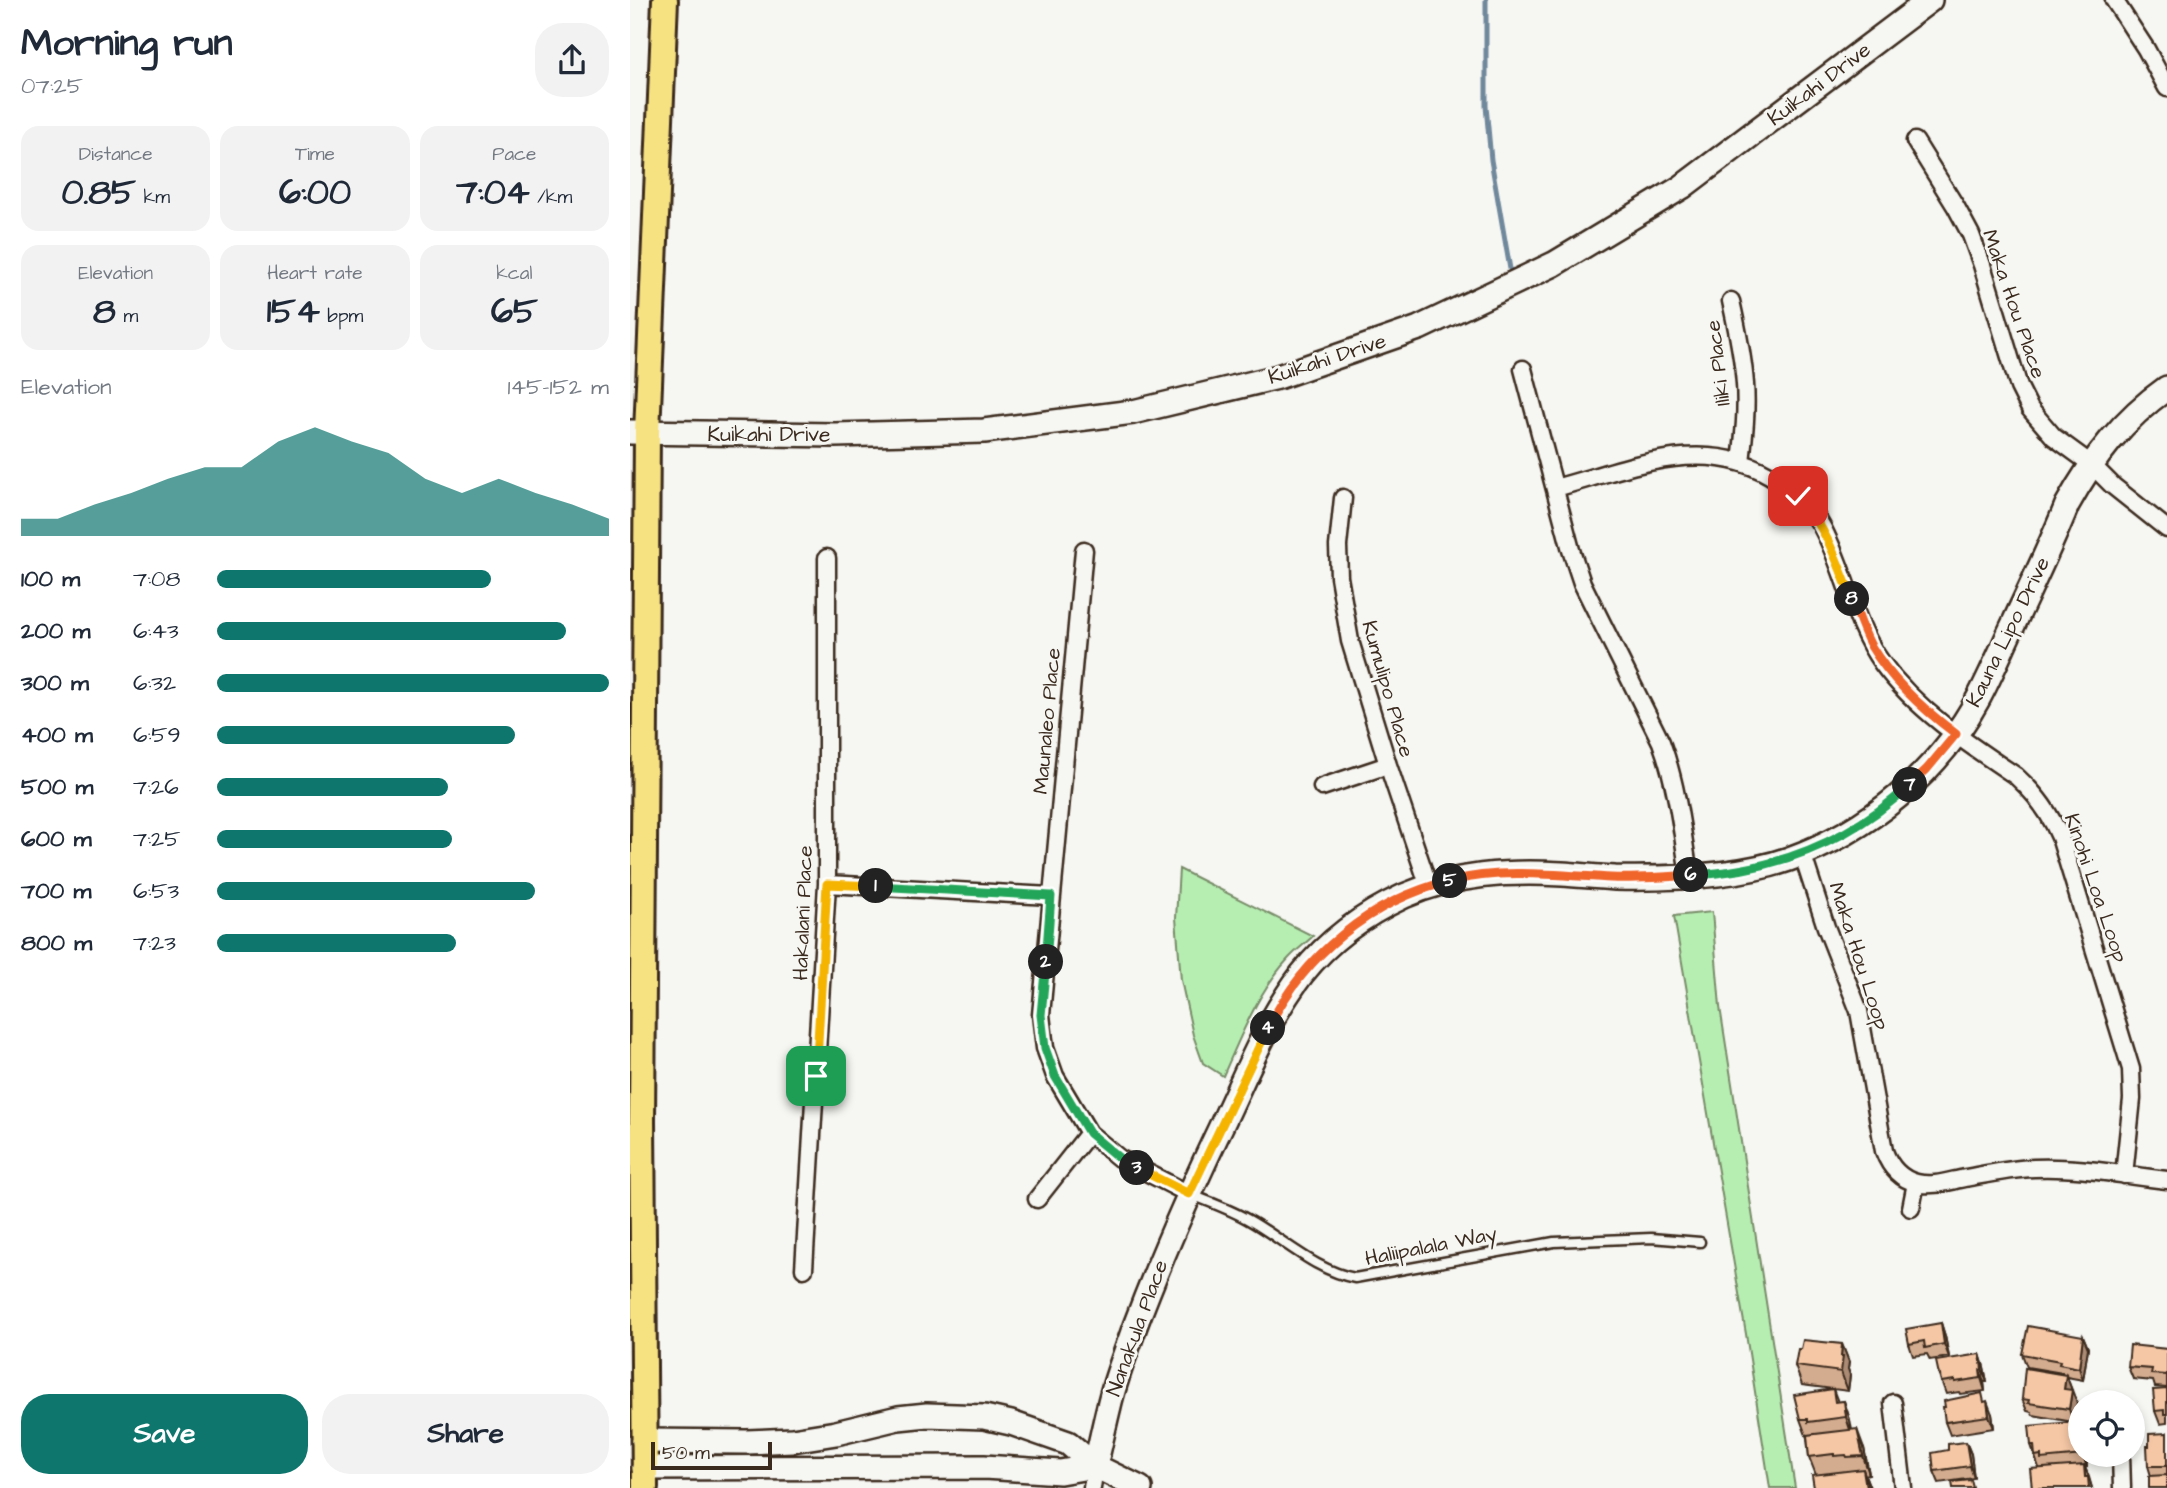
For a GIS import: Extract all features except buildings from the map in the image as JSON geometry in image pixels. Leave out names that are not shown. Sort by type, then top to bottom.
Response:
[{"type":"main road","points":[[640,1475],[637,1441],[642,1109],[638,432],[665,0]]},
{"type":"street","name":"Kuikahi Drive","points":[[638,432],[835,435],[984,431],[1133,412],[1278,377],[1419,328],[1554,264],[1682,187],[1930,0]]},
{"type":"street","points":[[2114,0],[2146,49],[2167,88]]},
{"type":"street","name":"Maka Hou Place","points":[[1915,141],[1970,235],[2024,398],[2045,428],[2077,456],[2091,464]]},
{"type":"street","name":"Iliki Place","points":[[1731,301],[1745,386],[1741,462]]},
{"type":"street","points":[[1523,369],[1582,583],[1668,762],[1678,803],[1689,875]]},
{"type":"street","name":"Kauna Lipo Drive","points":[[1189,1194],[1269,1024],[1285,997],[1304,971],[1326,948],[1377,910],[1405,895],[1429,887],[1466,877],[1498,873],[1612,878],[1741,870],[1786,860],[1823,845],[1861,824],[1896,799],[1927,769],[1956,734],[1978,700],[2067,505],[2091,464],[2127,421],[2167,388]]},
{"type":"street","name":"Kinohi Loa Loop","points":[[1555,488],[1675,457],[1708,455],[1741,462],[1779,480],[1810,509],[1827,537],[1863,630],[1882,663],[1938,720],[2027,786],[2047,810],[2060,837],[2131,1069],[2132,1099],[2124,1175]]},
{"type":"street","points":[[2091,464],[2113,486],[2167,529]]},
{"type":"street","name":"Kumulipo Place","points":[[1343,498],[1338,546],[1342,597],[1355,663],[1429,887]]},
{"type":"street","name":"Maunaleo Place","points":[[1084,550],[1041,1015],[1045,1048],[1055,1076],[1089,1133],[1119,1158],[1189,1194]]},
{"type":"street","name":"Hakalani Place","points":[[804,1269],[827,884],[827,558]]},
{"type":"street","points":[[1322,787],[1388,765]]},
{"type":"street","name":"Maka Hou Loop","points":[[1802,853],[1826,927],[1859,1011],[1884,1151],[1898,1173],[1916,1183]]},
{"type":"street","points":[[827,884],[1051,896]]},
{"type":"street","points":[[1037,1199],[1089,1133]]},
{"type":"street","points":[[1911,1209],[1916,1183],[1932,1184],[2011,1170],[2060,1168],[2167,1180]]},
{"type":"street","name":"Nanakula Place","points":[[1094,1477],[1109,1404],[1125,1355],[1189,1194]]},
{"type":"street","points":[[1893,1403],[1903,1488]]},
{"type":"street","points":[[637,1441],[747,1443],[792,1440],[898,1418],[955,1415],[984,1417],[1069,1443],[1094,1477]]},
{"type":"street","points":[[640,1475],[984,1466],[1060,1472],[1140,1488]]},
{"type":"street","points":[[2121,1467],[2122,1488]]},
{"type":"lane","name":"Haliipalala Way","points":[[1189,1194],[1246,1219],[1327,1269],[1356,1278],[1554,1242],[1651,1238],[1700,1242]]},
{"type":"green space","points":[[1179,869],[1313,936],[1289,958],[1268,985],[1251,1014],[1223,1076],[1203,1063],[1193,1035],[1181,980],[1176,918]]},
{"type":"green space","points":[[1712,912],[1720,1007],[1795,1488],[1770,1488],[1674,916]]},
{"type":"waterway","points":[[1486,0],[1486,106],[1491,160],[1510,269]]},
{"type":"route","points":[[816,1076],[827,884],[1051,896],[1041,1015],[1045,1048],[1055,1076],[1089,1133],[1119,1158],[1189,1194],[1269,1024],[1285,997],[1304,971],[1326,948],[1377,910],[1405,895],[1435,884],[1498,873],[1612,878],[1697,875],[1741,870],[1786,860],[1823,845],[1861,824],[1896,799],[1927,769],[1956,734],[1894,678],[1882,663],[1863,630],[1827,537],[1810,509],[1798,496]]}]
